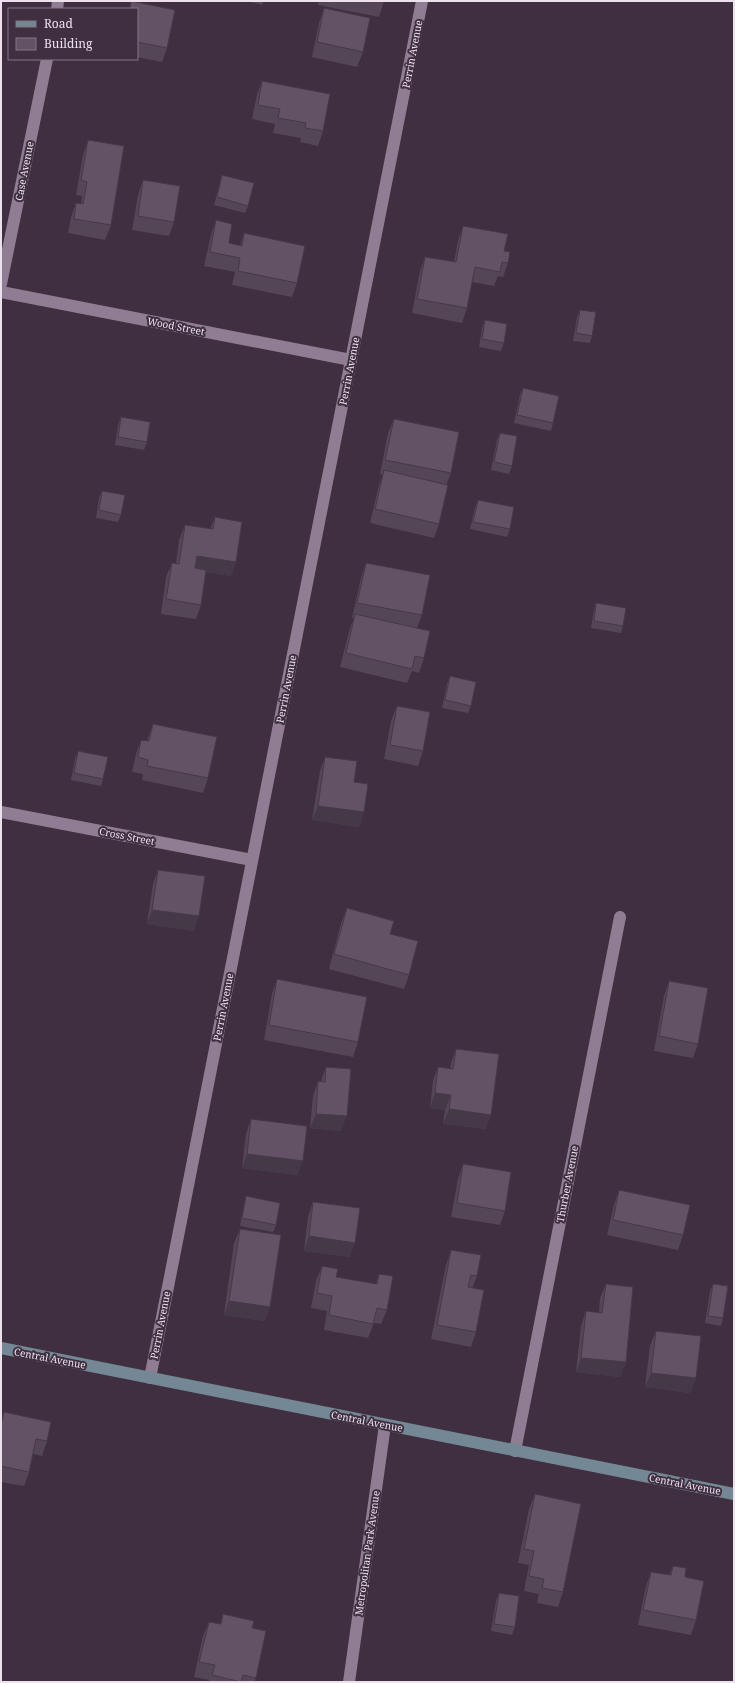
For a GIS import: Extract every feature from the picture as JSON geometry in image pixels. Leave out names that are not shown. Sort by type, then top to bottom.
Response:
[{"type":"main road","name":"Central Avenue","points":[[1,1348],[734,1494]]},
{"type":"street","name":"Perrin Avenue","points":[[150,1378],[422,1]]},
{"type":"street","name":"Case Avenue","points":[[1,284],[47,60]]},
{"type":"street","name":"Wood Street","points":[[1,292],[351,360]]},
{"type":"street","name":"Cross Street","points":[[1,812],[252,860]]},
{"type":"street","name":"Thurber Avenue","points":[[516,1451],[620,917]]},
{"type":"street","name":"Metropolitan Park Avenue","points":[[348,1682],[385,1425]]},
{"type":"building","points":[[131,1],[175,10],[167,48],[138,42],[138,8],[130,8]]},
{"type":"building","points":[[324,8],[370,18],[363,52],[317,42]]},
{"type":"building","points":[[262,81],[330,94],[323,131],[305,128],[306,123],[278,118],[280,109],[258,105]]},
{"type":"building","points":[[88,140],[124,146],[111,225],[74,219],[76,203],[83,204],[87,182],[81,180]]},
{"type":"building","points":[[222,175],[254,183],[248,206],[217,197]]},
{"type":"building","points":[[143,180],[180,186],[174,222],[138,216]]},
{"type":"building","points":[[216,220],[232,224],[229,243],[242,246],[244,233],[305,246],[297,283],[238,271],[240,258],[210,252]]},
{"type":"building","points":[[463,226],[508,234],[504,251],[510,252],[508,263],[502,262],[500,272],[475,267],[467,308],[417,299],[425,257],[456,262]]},
{"type":"building","points":[[580,310],[596,312],[592,336],[576,333]]},
{"type":"building","points":[[485,320],[507,324],[504,343],[482,339]]},
{"type":"building","points":[[523,388],[559,396],[553,423],[517,415]]},
{"type":"building","points":[[121,417],[150,422],[147,442],[118,437]]},
{"type":"building","points":[[394,419],[459,432],[451,473],[385,460]]},
{"type":"building","points":[[500,433],[517,436],[512,466],[494,462]]},
{"type":"building","points":[[384,470],[448,485],[439,524],[375,509]]},
{"type":"building","points":[[102,491],[125,495],[121,515],[99,510]]},
{"type":"building","points":[[478,500],[514,507],[510,529],[473,522]]},
{"type":"building","points":[[215,517],[242,522],[236,562],[197,556],[195,568],[206,570],[201,605],[166,599],[172,563],[179,564],[185,525],[213,529]]},
{"type":"building","points":[[366,563],[430,575],[422,615],[357,603]]},
{"type":"building","points":[[596,603],[626,608],[623,626],[594,621]]},
{"type":"building","points":[[355,614],[430,631],[424,658],[415,656],[412,669],[346,653]]},
{"type":"building","points":[[450,676],[476,682],[471,706],[445,700]]},
{"type":"building","points":[[397,706],[430,712],[423,751],[390,745]]},
{"type":"building","points":[[153,724],[217,737],[208,778],[147,766],[148,760],[138,757],[141,740],[149,741]]},
{"type":"building","points":[[78,751],[108,757],[103,779],[74,773]]},
{"type":"building","points":[[325,757],[357,761],[354,782],[368,784],[364,812],[318,806]]},
{"type":"building","points":[[158,870],[205,876],[199,916],[152,910]]},
{"type":"building","points":[[347,908],[394,921],[390,934],[418,941],[409,975],[334,954]]},
{"type":"building","points":[[277,979],[367,997],[358,1042],[269,1025]]},
{"type":"building","points":[[669,981],[708,988],[698,1044],[659,1036]]},
{"type":"building","points":[[456,1049],[499,1054],[491,1115],[449,1109],[451,1095],[435,1093],[438,1067],[453,1069]]},
{"type":"building","points":[[326,1067],[351,1069],[347,1116],[316,1114],[318,1081],[325,1082]]},
{"type":"building","points":[[251,1119],[307,1126],[303,1161],[247,1154]]},
{"type":"building","points":[[463,1164],[511,1172],[505,1211],[457,1203]]},
{"type":"building","points":[[619,1190],[690,1205],[683,1235],[613,1220]]},
{"type":"building","points":[[246,1196],[280,1203],[276,1225],[242,1218]]},
{"type":"building","points":[[313,1202],[360,1208],[355,1243],[309,1236]]},
{"type":"building","points":[[240,1229],[281,1235],[270,1307],[229,1301]]},
{"type":"building","points":[[451,1250],[481,1255],[477,1276],[471,1275],[468,1287],[484,1290],[476,1332],[437,1325]]},
{"type":"building","points":[[322,1266],[338,1269],[336,1277],[377,1284],[379,1274],[393,1276],[387,1310],[377,1308],[373,1324],[329,1315],[332,1296],[317,1293]]},
{"type":"building","points":[[606,1284],[633,1287],[626,1362],[581,1358],[586,1311],[602,1313]]},
{"type":"building","points":[[713,1284],[728,1286],[723,1318],[708,1316]]},
{"type":"building","points":[[656,1331],[701,1336],[696,1378],[651,1373]]},
{"type":"building","points":[[4,1412],[51,1422],[47,1441],[36,1439],[29,1472],[1,1466],[1,1422]]},
{"type":"building","points":[[535,1494],[581,1504],[563,1592],[542,1588],[544,1579],[529,1576],[534,1551],[524,1549]]},
{"type":"building","points":[[673,1566],[686,1568],[685,1577],[704,1581],[696,1620],[643,1610],[651,1572],[671,1575]]},
{"type":"building","points":[[499,1593],[519,1596],[515,1627],[494,1624]]},
{"type":"building","points":[[223,1614],[254,1621],[252,1628],[266,1631],[256,1678],[243,1675],[241,1682],[212,1675],[215,1665],[199,1662],[209,1622],[221,1624]]}]
